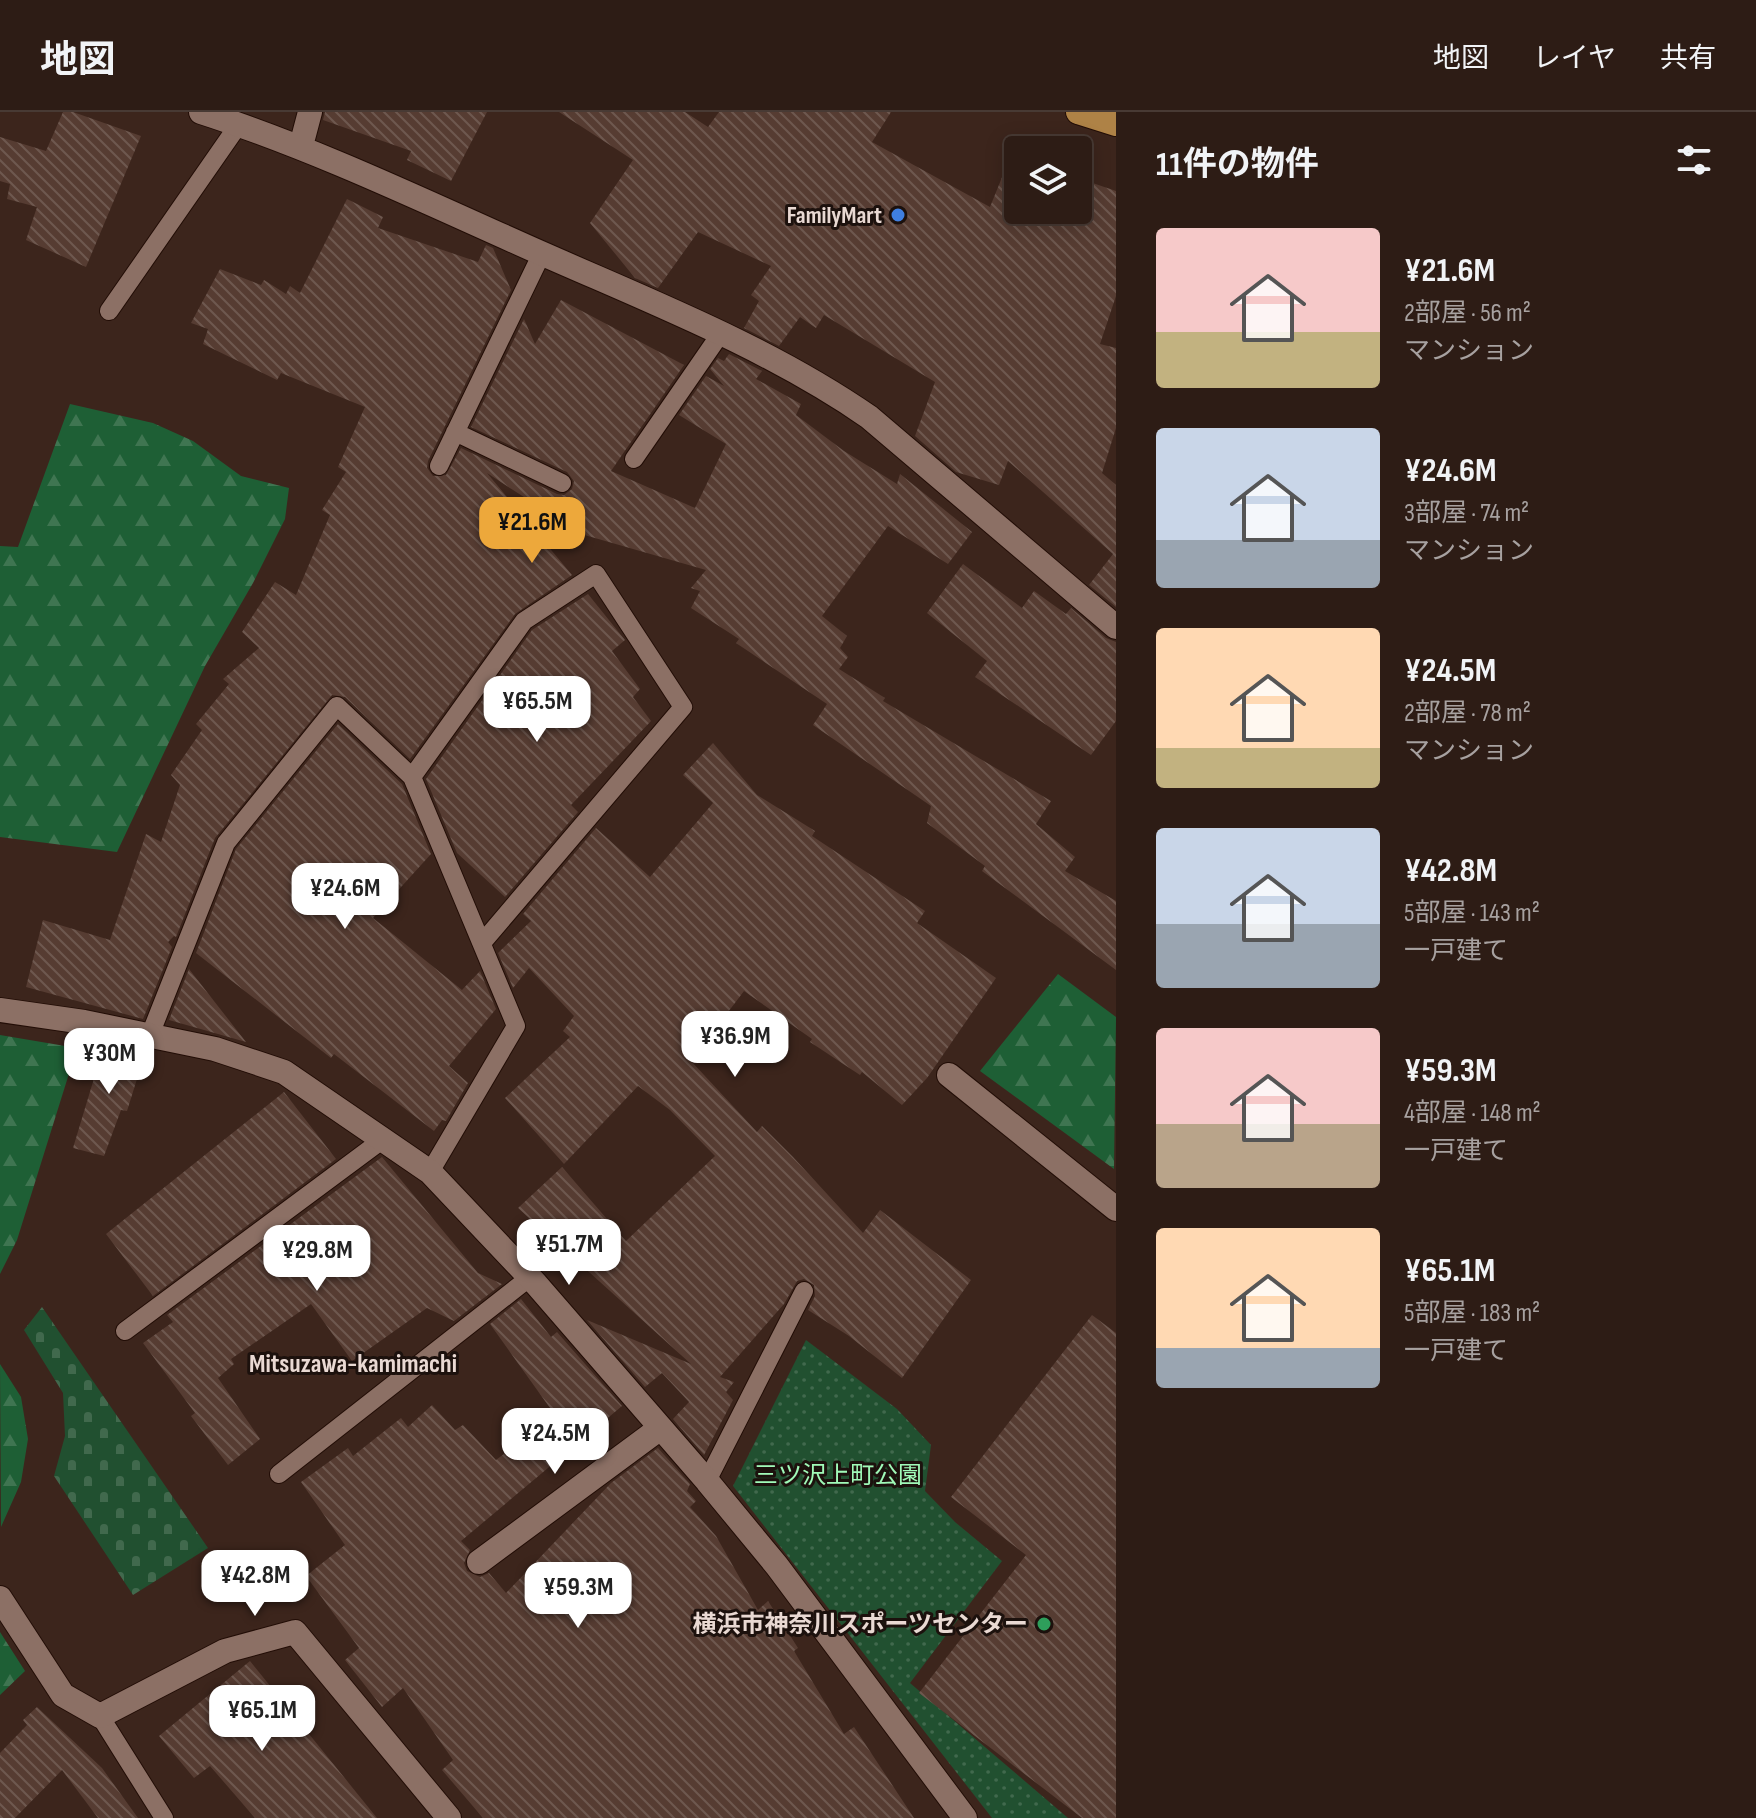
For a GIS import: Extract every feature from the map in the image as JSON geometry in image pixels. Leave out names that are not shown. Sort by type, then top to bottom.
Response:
[{"type":"highway","points":[[1078,112],[1116,124]]},
{"type":"street","points":[[201,112],[301,146],[721,333],[825,387],[869,417],[1116,627]]},
{"type":"street","points":[[301,146],[310,112]]},
{"type":"street","points":[[0,1010],[84,1022],[215,1049],[284,1072],[430,1172],[529,1278],[707,1481],[777,1566],[965,1818]]},
{"type":"street","points":[[949,1075],[1116,1209]]},
{"type":"street","points":[[479,1562],[659,1429]]},
{"type":"street","points":[[0,1598],[63,1695],[100,1716],[225,1651],[295,1632],[449,1818]]},
{"type":"lane","points":[[109,311],[239,124]]},
{"type":"lane","points":[[439,466],[542,253]]},
{"type":"lane","points":[[634,459],[721,333]]},
{"type":"lane","points":[[455,432],[562,483]]},
{"type":"lane","points":[[412,777],[524,621],[596,574],[683,707],[482,943]]},
{"type":"lane","points":[[150,1035],[226,843],[337,706],[412,777],[516,1026],[430,1172]]},
{"type":"lane","points":[[125,1331],[382,1140]]},
{"type":"lane","points":[[279,1474],[529,1278]]},
{"type":"lane","points":[[707,1481],[804,1291]]},
{"type":"lane","points":[[100,1716],[164,1818]]},
{"type":"green space","points":[[70,404],[153,423],[193,441],[241,476],[289,488],[285,519],[253,583],[205,666],[117,852],[0,837],[0,546],[18,547]]},
{"type":"green space","points":[[1058,974],[1116,1017],[1114,1169],[980,1071]]},
{"type":"green space","points":[[0,1035],[77,1048],[17,1240],[0,1274]]},
{"type":"green space","points":[[42,1307],[208,1548],[133,1595],[54,1476],[65,1436],[63,1393],[24,1330]]},
{"type":"green space","name":"三ツ沢上町公園","points":[[806,1340],[897,1409],[931,1445],[925,1491],[955,1522],[1002,1561],[910,1683],[1068,1818],[992,1818],[733,1486]]},
{"type":"green space","points":[[0,1364],[21,1397],[28,1439],[21,1482],[1,1527]]},
{"type":"green space","points":[[0,1632],[25,1671],[0,1695]]},
{"type":"building","points":[[63,112],[73,112],[141,136],[86,267],[26,240],[37,207],[7,199],[10,184],[0,181],[0,137],[46,151]]},
{"type":"building","points":[[325,112],[487,112],[451,181],[407,160],[411,151],[323,120]]},
{"type":"building","points":[[559,112],[685,112],[708,127],[719,112],[891,112],[872,142],[990,207],[1004,172],[1004,224],[1092,224],[1092,183],[1116,191],[1116,296],[1100,344],[1116,348],[1116,428],[1102,473],[1116,485],[1116,607],[1089,585],[1113,554],[1008,461],[999,485],[956,472],[915,436],[935,382],[824,315],[816,328],[800,317],[779,346],[744,328],[759,301],[751,295],[771,266],[698,232],[658,288],[635,278],[590,223],[633,160]]},
{"type":"building","points":[[347,199],[383,217],[378,228],[478,262],[486,245],[493,248],[511,290],[428,461],[427,468],[433,476],[446,475],[461,448],[557,494],[564,495],[572,489],[574,481],[567,472],[471,427],[524,319],[535,344],[561,300],[684,365],[611,471],[695,508],[726,444],[679,415],[706,376],[724,386],[710,369],[718,358],[724,361],[729,354],[762,371],[756,379],[801,404],[796,415],[844,451],[897,484],[900,474],[972,532],[948,564],[888,526],[822,616],[847,636],[840,648],[848,657],[839,669],[885,698],[883,701],[1051,801],[1036,824],[1075,857],[1065,871],[1116,901],[1116,970],[982,871],[985,866],[927,823],[931,806],[813,725],[827,704],[736,643],[739,639],[691,608],[700,591],[691,588],[706,570],[581,534],[487,473],[572,575],[515,614],[410,759],[345,697],[332,695],[215,838],[176,937],[168,942],[172,947],[143,1019],[26,987],[43,920],[110,940],[146,834],[161,842],[180,785],[171,775],[202,730],[196,724],[229,684],[223,679],[259,648],[242,632],[275,582],[296,595],[330,515],[322,510],[346,472],[338,467],[365,407],[281,373],[277,380],[203,344],[208,329],[191,323],[220,269],[261,285],[264,280],[286,294],[290,286],[300,293]]},
{"type":"building","points":[[963,564],[1022,608],[1034,591],[1066,614],[1071,608],[1106,638],[1116,642],[1116,721],[1091,755],[975,677],[987,661],[927,613]]},
{"type":"building","points":[[588,594],[625,640],[612,651],[640,689],[633,697],[651,721],[571,805],[578,812],[505,897],[457,853],[426,779],[532,630]]},
{"type":"building","points":[[338,724],[402,784],[431,854],[373,918],[462,990],[480,971],[496,1009],[449,1066],[468,1083],[446,1121],[442,1120],[434,1131],[334,1054],[331,1058],[196,953],[236,849]]},
{"type":"building","points":[[713,743],[757,795],[815,831],[812,836],[925,911],[917,923],[996,978],[927,1078],[902,1105],[862,1072],[860,1075],[810,1042],[812,1039],[744,991],[691,1061],[757,1132],[762,1126],[793,1157],[863,1233],[880,1210],[971,1280],[902,1378],[849,1336],[808,1310],[815,1296],[814,1285],[804,1279],[797,1281],[784,1304],[720,1377],[734,1382],[726,1392],[733,1400],[704,1455],[673,1419],[689,1402],[662,1373],[645,1387],[587,1320],[691,1364],[518,1208],[562,1167],[626,1241],[715,1156],[670,1110],[638,1086],[564,1164],[505,1098],[570,1037],[563,1031],[574,1016],[529,968],[513,988],[498,953],[531,921],[523,914],[596,828],[650,877],[713,803],[683,775]]},
{"type":"building","points":[[189,969],[246,1042],[169,1020]]},
{"type":"building","points":[[105,1042],[146,1050],[127,1111],[121,1110],[104,1156],[73,1148]]},
{"type":"building","points":[[284,1092],[336,1159],[153,1296],[106,1234]]},
{"type":"building","points":[[382,1157],[478,1273],[502,1284],[454,1321],[427,1308],[352,1361],[311,1304],[231,1359],[234,1364],[218,1378],[260,1439],[228,1465],[191,1416],[195,1413],[143,1343],[173,1322],[167,1315]]},
{"type":"building","points":[[521,1299],[551,1337],[557,1332],[622,1406],[461,1541],[470,1550],[464,1563],[467,1571],[480,1577],[489,1573],[506,1593],[611,1483],[658,1448],[690,1484],[687,1491],[696,1501],[690,1507],[716,1536],[758,1610],[768,1601],[798,1648],[794,1651],[844,1734],[854,1727],[914,1818],[483,1818],[442,1770],[453,1760],[403,1688],[382,1707],[345,1660],[359,1648],[306,1576],[345,1545],[301,1482],[348,1448],[353,1456],[401,1418],[408,1427],[432,1405],[455,1430],[463,1425],[496,1460],[555,1415],[490,1324]]},
{"type":"building","name":"横浜市神奈川スポーツセンター","points":[[1092,1315],[1116,1333],[1116,1818],[1082,1818],[919,1693],[1026,1555],[951,1497]]},
{"type":"building","points":[[250,1661],[377,1818],[255,1818],[210,1766],[194,1778],[159,1736]]},
{"type":"building","points":[[37,1707],[102,1768],[138,1818],[98,1818],[62,1770],[15,1818],[0,1818],[0,1753],[27,1725],[23,1720]]},
{"type":"place","name":"FamilyMart","points":[[898,215]]},
{"type":"place","name":"横浜市神奈川スポーツセンター","points":[[1044,1624]]},
{"type":"district","name":"Mitsuzawa-kamimachi","points":[[353,1363]]}]
